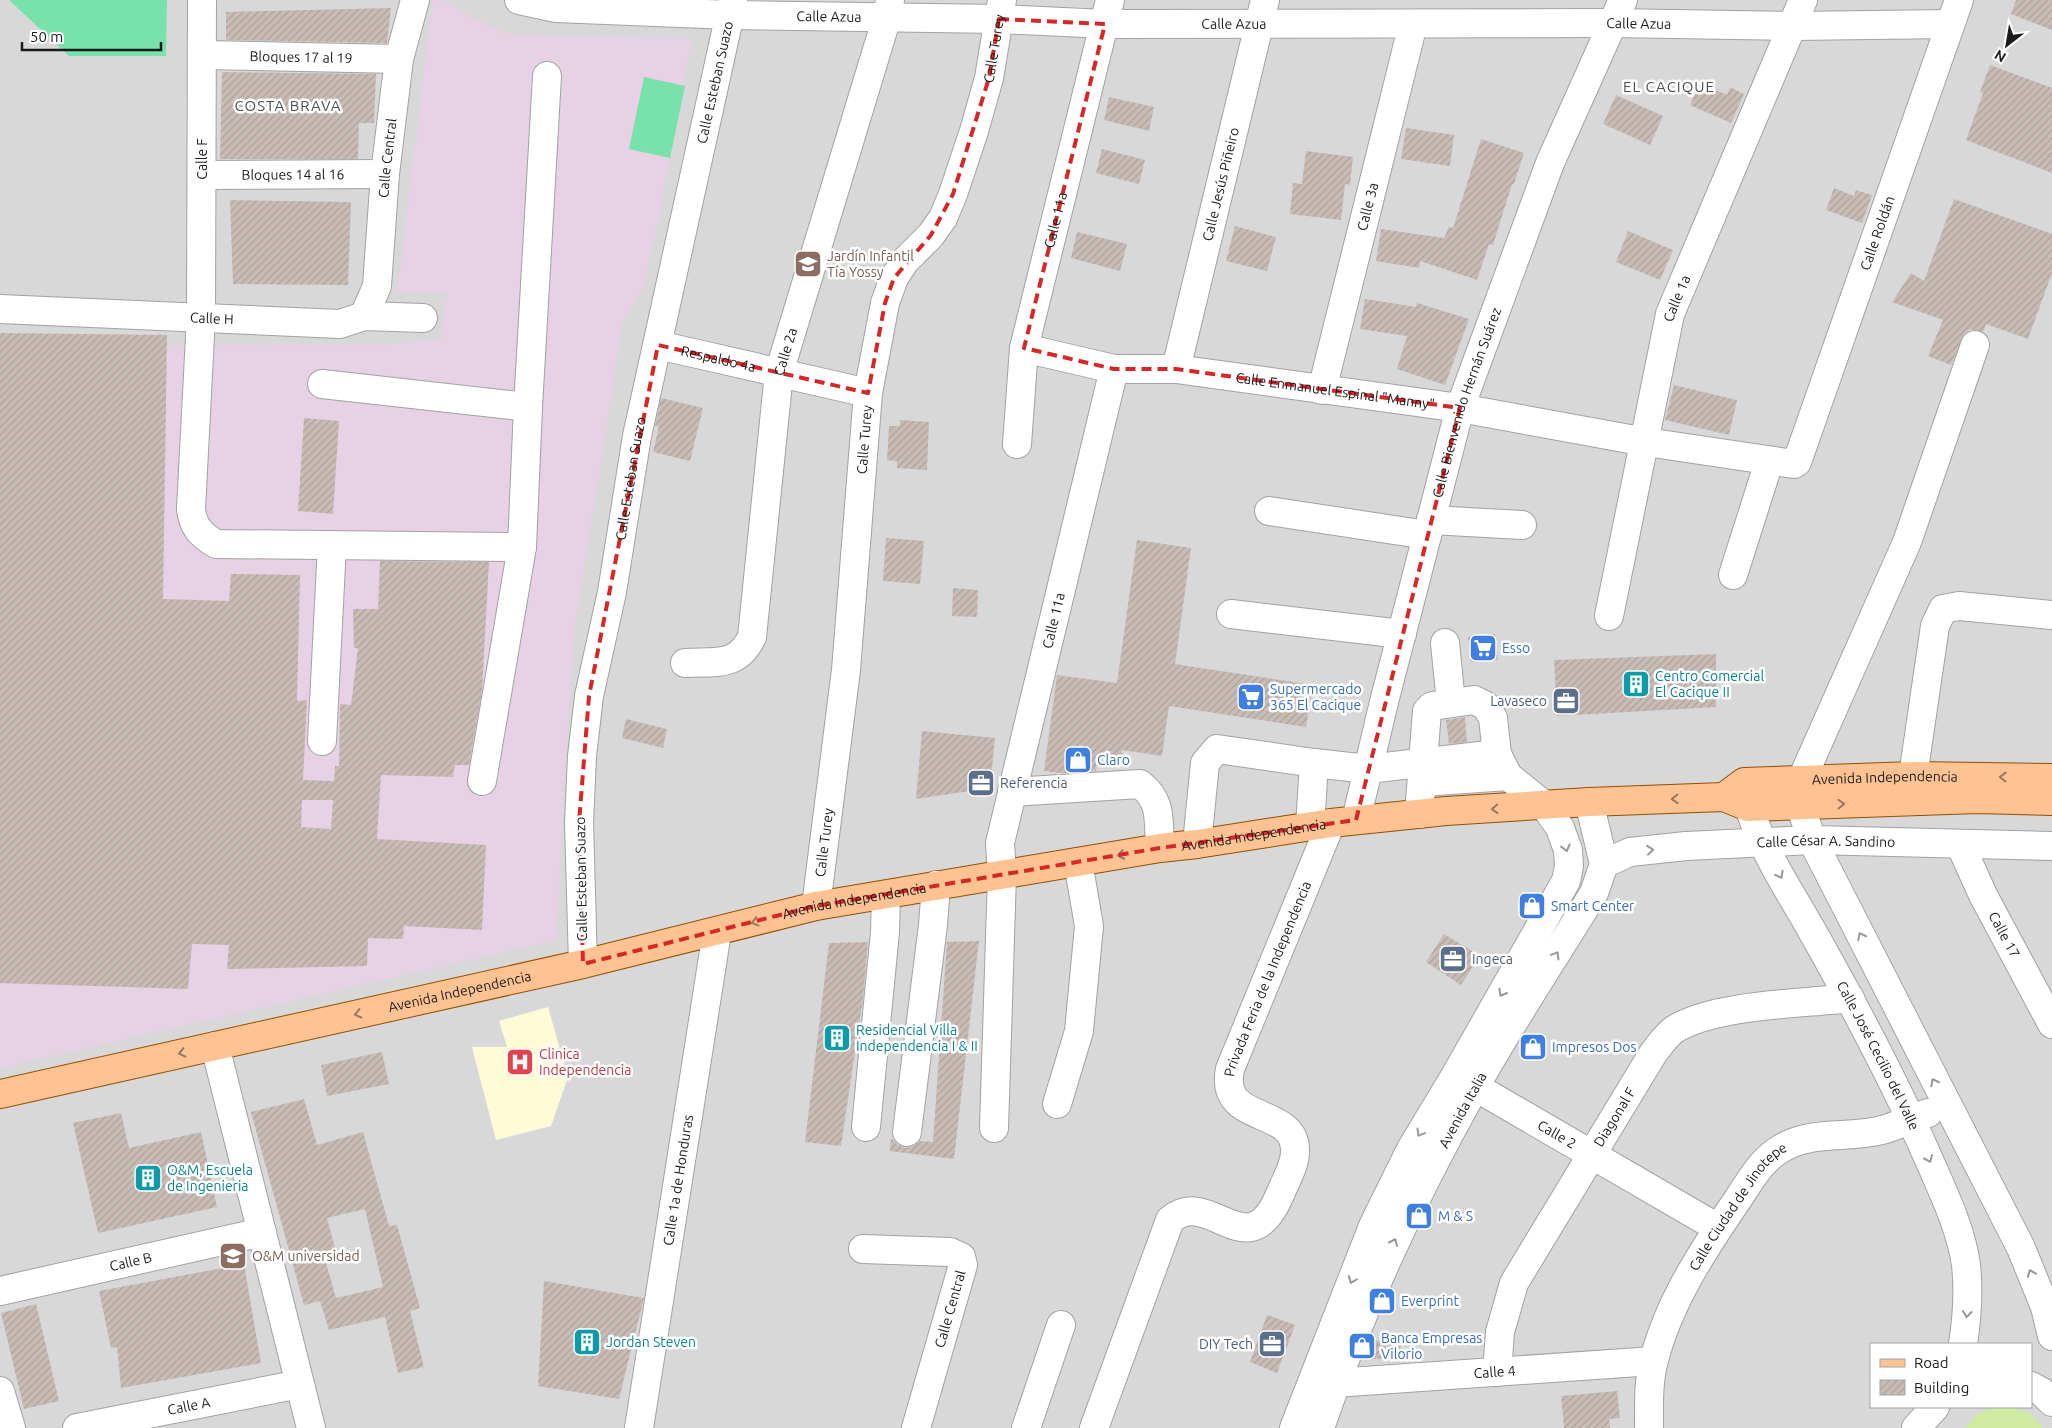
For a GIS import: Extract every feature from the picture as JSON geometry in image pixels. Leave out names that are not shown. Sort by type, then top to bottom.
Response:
[{"type":"main road","name":"Avenida Independencia","points":[[0,1094],[583,964],[816,906],[886,896],[1002,874],[1160,848],[1332,823],[1420,814],[1589,802],[1739,795],[1799,788],[1913,789],[2052,778]]},
{"type":"main road","name":"Avenida Independencia","points":[[1913,789],[1977,799],[2052,802]]},
{"type":"street","name":"Calle F","points":[[202,0],[201,317],[191,509],[192,521],[202,536],[216,544],[522,547]]},
{"type":"street","name":"Calle Central","points":[[364,316],[377,286],[385,174],[399,58],[416,0]]},
{"type":"street","name":"Calle Azua","points":[[519,0],[556,8],[628,5],[732,8],[1262,12],[1413,24],[1618,12],[1792,26],[1955,12]]},
{"type":"street","name":"Calle 1a","points":[[1610,616],[1670,314],[1803,0]]},
{"type":"street","name":"Calle Esteban Suazo","points":[[583,964],[579,823],[582,756],[589,696],[612,592],[638,436],[732,8]]},
{"type":"street","name":"Calle 2a","points":[[684,663],[730,661],[746,648],[752,637],[779,373],[888,8]]},
{"type":"street","name":"Calle Turey","points":[[816,906],[846,670],[868,393],[885,303],[894,278],[906,261],[931,235],[943,218],[954,194],[986,86],[1000,10]]},
{"type":"street","name":"Calle 11a","points":[[1017,444],[1024,348],[1108,12]]},
{"type":"street","name":"Calle Jesús Piñeiro","points":[[1176,369],[1262,12]]},
{"type":"street","name":"Calle Bienvenido Hernán Suárez","points":[[1332,823],[1368,769],[1460,408],[1550,163],[1618,12]]},
{"type":"street","name":"Calle Roldán","points":[[1733,576],[1781,463],[1800,452],[1955,12]]},
{"type":"street","name":"Calle 3a","points":[[1322,390],[1413,24]]},
{"type":"street","name":"Bloques 17 al 19","points":[[202,55],[399,58]]},
{"type":"street","points":[[482,781],[522,547],[547,76]]},
{"type":"street","name":"Bloques 14 al 16","points":[[202,175],[385,174]]},
{"type":"street","name":"Calle H","points":[[0,309],[340,324],[364,316],[422,318]]},
{"type":"street","name":"Respaldo 4a","points":[[658,345],[868,393]]},
{"type":"street","points":[[1975,345],[1907,542],[1799,788],[1812,840],[1947,1107],[2021,1248],[2048,1310],[2052,1336]]},
{"type":"street","name":"Calle Enmanuel Espinal \"Manny\"","points":[[1024,348],[1114,369],[1176,369],[1460,408],[1646,442],[1781,463]]},
{"type":"street","name":"Calle 11a","points":[[994,1128],[1002,874],[1000,843],[1114,369]]},
{"type":"street","points":[[322,384],[528,407]]},
{"type":"street","points":[[1269,510],[1429,527],[1522,525]]},
{"type":"street","points":[[322,741],[332,545]]},
{"type":"street","points":[[1913,789],[1935,626],[1943,609],[1960,606],[2052,614]]},
{"type":"street","points":[[1231,614],[1402,634]]},
{"type":"street","points":[[1445,644],[1451,703]]},
{"type":"street","points":[[1197,844],[1204,763],[1217,749],[1314,764],[1368,769],[1422,772],[1502,765],[1493,718],[1486,706],[1474,700],[1432,706],[1427,711],[1422,772],[1420,814]]},
{"type":"street","points":[[1314,764],[1332,823]]},
{"type":"street","name":"Avenida Italia","points":[[1466,1081],[1566,881],[1569,866],[1568,850],[1560,828],[1544,805],[1502,765]]},
{"type":"street","points":[[1012,792],[1140,784],[1150,792],[1157,803],[1160,848]]},
{"type":"street","name":"Calle José Cecilio del Valle","points":[[1739,795],[1762,842],[1850,998],[1911,1118],[1952,1211],[1966,1264],[1968,1308],[1963,1343]]},
{"type":"street","points":[[1589,802],[1604,864]]},
{"type":"street","name":"Privada Feria de la Independencia","points":[[1094,1428],[1170,1220],[1178,1213],[1188,1210],[1199,1212],[1242,1228],[1253,1227],[1264,1222],[1273,1212],[1292,1165],[1295,1153],[1294,1140],[1287,1129],[1239,1104],[1230,1093],[1228,1082],[1230,1069],[1332,823]]},
{"type":"street","name":"Calle César A. Sandino","points":[[1604,864],[1630,852],[1762,842],[1812,840],[2052,846]]},
{"type":"street","name":"Calle 17","points":[[1960,844],[1983,895],[2044,996],[2052,1024]]},
{"type":"street","points":[[1057,1104],[1079,1031],[1089,926],[1078,862]]},
{"type":"street","name":"Avenida Italia","points":[[1320,1428],[1323,1384],[1373,1226],[1411,1149],[1466,1081],[1594,893],[1604,864]]},
{"type":"street","points":[[907,1132],[933,925],[936,886]]},
{"type":"street","points":[[866,1126],[886,932],[886,896]]},
{"type":"street","name":"Calle 1a de Honduras","points":[[639,1428],[717,932]]},
{"type":"street","name":"Diagonal F","points":[[1497,1372],[1500,1332],[1514,1283],[1654,1052],[1673,1030],[1699,1018],[1730,1011],[1850,998]]},
{"type":"street","points":[[215,1046],[311,1428]]},
{"type":"street","name":"Calle 2","points":[[1466,1081],[1718,1228]]},
{"type":"street","name":"Calle Ciudad de Jinotepe","points":[[1649,1428],[1649,1395],[1653,1361],[1663,1330],[1684,1285],[1718,1228],[1764,1161],[1782,1148],[1802,1139],[1830,1134],[1882,1130],[1911,1118],[1947,1107]]},
{"type":"street","name":"Calle B","points":[[0,1291],[262,1232]]},
{"type":"street","name":"Calle Central","points":[[863,1249],[950,1252],[960,1257],[963,1265],[916,1428]]},
{"type":"street","points":[[1026,1428],[1060,1325]]},
{"type":"street","name":"Calle 4","points":[[1323,1384],[1653,1361]]},
{"type":"street","name":"Calle A","points":[[77,1428],[115,1424],[300,1384]]},
{"type":"street","name":"Avenida Italia","points":[[1294,1428],[1323,1384]]},
{"type":"street","points":[[2032,1387],[2042,1392],[2052,1402]]},
{"type":"street","points":[[0,1391],[11,1428]]},
{"type":"street","points":[[1916,1428],[1937,1417]]},
{"type":"highlighted area","points":[[999,19],[1105,24],[1024,348],[1114,369],[1176,369],[1460,408],[1356,820],[1160,848],[816,906],[583,964],[579,823],[589,696],[658,345],[868,393],[885,303],[894,278],[931,235],[953,194],[989,78]]},
{"type":"shaded area","points":[[0,0],[2052,0],[2052,1428],[0,1428]]},
{"type":"shaded area","points":[[433,0],[443,0],[471,17],[510,35],[692,39],[659,217],[644,286],[623,321],[575,625],[563,794],[557,940],[0,1068],[0,343],[170,345],[395,344],[440,339],[448,292],[397,293]]},
{"type":"shaded area","name":"Clinica Independencia","points":[[548,1007],[568,1077],[551,1126],[496,1140],[472,1047],[507,1047],[499,1021]]},
{"type":"green space","points":[[9,0],[167,0],[166,56],[69,56]]},
{"type":"green space","points":[[644,77],[685,86],[670,158],[629,149]]},
{"type":"green space","points":[[1990,1408],[2015,1408],[2033,1416],[2043,1428],[1966,1428],[1971,1421]]},
{"type":"building","points":[[2016,0],[2052,0],[2052,30],[2011,14]]},
{"type":"building","points":[[391,8],[387,43],[226,40],[226,12]]},
{"type":"building","points":[[1990,65],[2052,88],[2052,173],[1966,140],[1983,93],[1980,92]]},
{"type":"building","points":[[222,72],[376,74],[374,123],[359,123],[358,159],[220,159]]},
{"type":"building","points":[[1700,83],[1727,95],[1730,87],[1744,94],[1731,123],[1690,105]]},
{"type":"building","points":[[1616,95],[1663,116],[1650,145],[1603,124]]},
{"type":"building","points":[[1109,97],[1154,107],[1149,131],[1104,120]]},
{"type":"building","points":[[1406,128],[1454,135],[1450,166],[1401,159]]},
{"type":"building","points":[[1481,139],[1524,153],[1493,245],[1489,244],[1477,280],[1420,261],[1419,268],[1376,261],[1381,229],[1444,238],[1449,227],[1453,228]]},
{"type":"building","points":[[1102,149],[1145,160],[1139,184],[1096,173]]},
{"type":"building","points":[[1306,151],[1353,157],[1350,185],[1345,184],[1341,220],[1290,214],[1293,183],[1302,184]]},
{"type":"building","points":[[1834,188],[1854,196],[1856,190],[1872,195],[1862,223],[1826,210]]},
{"type":"building","points":[[1954,199],[2052,234],[2052,273],[2028,339],[1986,324],[1983,332],[1970,329],[1964,334],[1951,365],[1928,356],[1943,320],[1892,302],[1911,273],[1924,281]]},
{"type":"building","points":[[230,200],[351,202],[348,285],[233,284]]},
{"type":"building","points":[[1235,226],[1276,237],[1267,271],[1226,261]]},
{"type":"building","points":[[1628,231],[1673,250],[1660,280],[1616,262]]},
{"type":"building","points":[[1077,232],[1127,244],[1120,271],[1071,258]]},
{"type":"building","points":[[1365,299],[1416,307],[1417,303],[1469,319],[1445,385],[1397,369],[1407,336],[1360,329]]},
{"type":"building","points":[[0,333],[167,335],[163,599],[229,601],[231,574],[300,575],[297,701],[307,700],[303,780],[334,781],[335,766],[339,766],[340,704],[351,705],[358,648],[354,648],[353,609],[378,609],[380,561],[489,562],[482,691],[469,765],[455,765],[453,777],[381,775],[377,839],[486,845],[482,930],[404,926],[403,939],[368,938],[367,966],[227,969],[229,945],[192,944],[188,989],[0,983]],"holes":[[[302,800],[333,800],[331,829],[301,827]]]},
{"type":"building","points":[[1674,385],[1737,400],[1729,435],[1665,420]]},
{"type":"building","points":[[661,398],[703,408],[690,461],[653,452],[659,426],[655,426]]},
{"type":"building","points":[[304,418],[339,421],[333,514],[298,511]]},
{"type":"building","points":[[900,420],[929,422],[927,470],[897,468],[897,461],[887,460],[889,426],[900,426]]},
{"type":"building","points":[[886,538],[924,541],[920,584],[883,581]]},
{"type":"building","points":[[1137,540],[1191,548],[1175,664],[1313,685],[1306,727],[1169,706],[1162,756],[1122,750],[1121,761],[1098,757],[1096,771],[1061,773],[1044,771],[1057,675],[1117,683]]},
{"type":"building","points":[[953,588],[978,590],[977,617],[952,616]]},
{"type":"building","name":"Esso","points":[[1495,634],[1498,660],[1471,662],[1468,637]]},
{"type":"building","name":"Centro Comercial El Cacique II","points":[[1716,654],[1716,707],[1557,716],[1554,660]]},
{"type":"building","points":[[1465,717],[1467,742],[1449,744],[1446,720]]},
{"type":"building","points":[[626,719],[667,729],[663,748],[622,738]]},
{"type":"building","points":[[922,731],[995,738],[990,788],[916,799]]},
{"type":"building","name":"Ingeca","points":[[1444,934],[1480,956],[1461,985],[1426,962]]},
{"type":"building","points":[[979,941],[954,1159],[890,1151],[891,1138],[898,1145],[906,1148],[920,1141],[933,1142],[947,942]]},
{"type":"building","points":[[868,942],[863,998],[841,1146],[805,1142],[829,943]]},
{"type":"building","points":[[382,1052],[389,1084],[327,1096],[321,1065]]},
{"type":"building","points":[[304,1099],[317,1145],[363,1132],[389,1226],[397,1225],[420,1308],[410,1311],[424,1367],[398,1373],[385,1317],[329,1330],[320,1301],[304,1305],[251,1112]],"holes":[[[365,1209],[383,1287],[336,1298],[325,1259],[337,1255],[327,1218]]]},
{"type":"building","name":"O&M, Escuela de Ingenieria","points":[[121,1113],[129,1148],[201,1132],[217,1207],[98,1233],[73,1123]]},
{"type":"building","points":[[244,1264],[261,1363],[121,1388],[117,1347],[111,1348],[99,1291]]},
{"type":"building","name":"Jordan Steven","points":[[544,1281],[644,1298],[619,1399],[538,1386]]},
{"type":"building","points":[[36,1304],[59,1401],[24,1409],[1,1313]]},
{"type":"building","name":"DIY Tech","points":[[1267,1315],[1295,1325],[1277,1373],[1250,1362]]},
{"type":"building","points":[[1400,1339],[1402,1357],[1362,1360],[1369,1341]]},
{"type":"building","points":[[1617,1391],[1620,1418],[1609,1419],[1610,1428],[1564,1428],[1561,1396]]},
{"type":"place","name":"Jardín Infantil Tía Yossy","points":[[808,264]]},
{"type":"place","name":"Esso","points":[[1483,648]]},
{"type":"place","name":"Centro Comercial El Cacique II","points":[[1636,684]]},
{"type":"place","name":"Supermercado 365 El Cacique","points":[[1251,697]]},
{"type":"place","name":"Lavaseco","points":[[1566,701]]},
{"type":"place","name":"Claro","points":[[1078,760]]},
{"type":"place","name":"Referencia","points":[[981,783]]},
{"type":"place","name":"Smart Center","points":[[1532,906]]},
{"type":"place","name":"Ingeca","points":[[1453,959]]},
{"type":"place","name":"Residencial Villa Independencia I & II","points":[[837,1038]]},
{"type":"place","name":"Impresos Dos","points":[[1533,1047]]},
{"type":"place","name":"Clinica Independencia","points":[[520,1062]]},
{"type":"place","name":"O&M, Escuela de Ingenieria","points":[[148,1178]]},
{"type":"place","name":"M & S","points":[[1419,1216]]},
{"type":"place","name":"O&M universidad","points":[[233,1256]]},
{"type":"place","name":"Everprint","points":[[1382,1301]]},
{"type":"place","name":"Jordan Steven","points":[[587,1342]]},
{"type":"place","name":"DIY Tech","points":[[1272,1344]]},
{"type":"place","name":"Banca Empresas Vilorio","points":[[1362,1346]]},
{"type":"district","name":"EL CACIQUE","points":[[1669,87]]},
{"type":"district","name":"COSTA BRAVA","points":[[288,106]]}]
